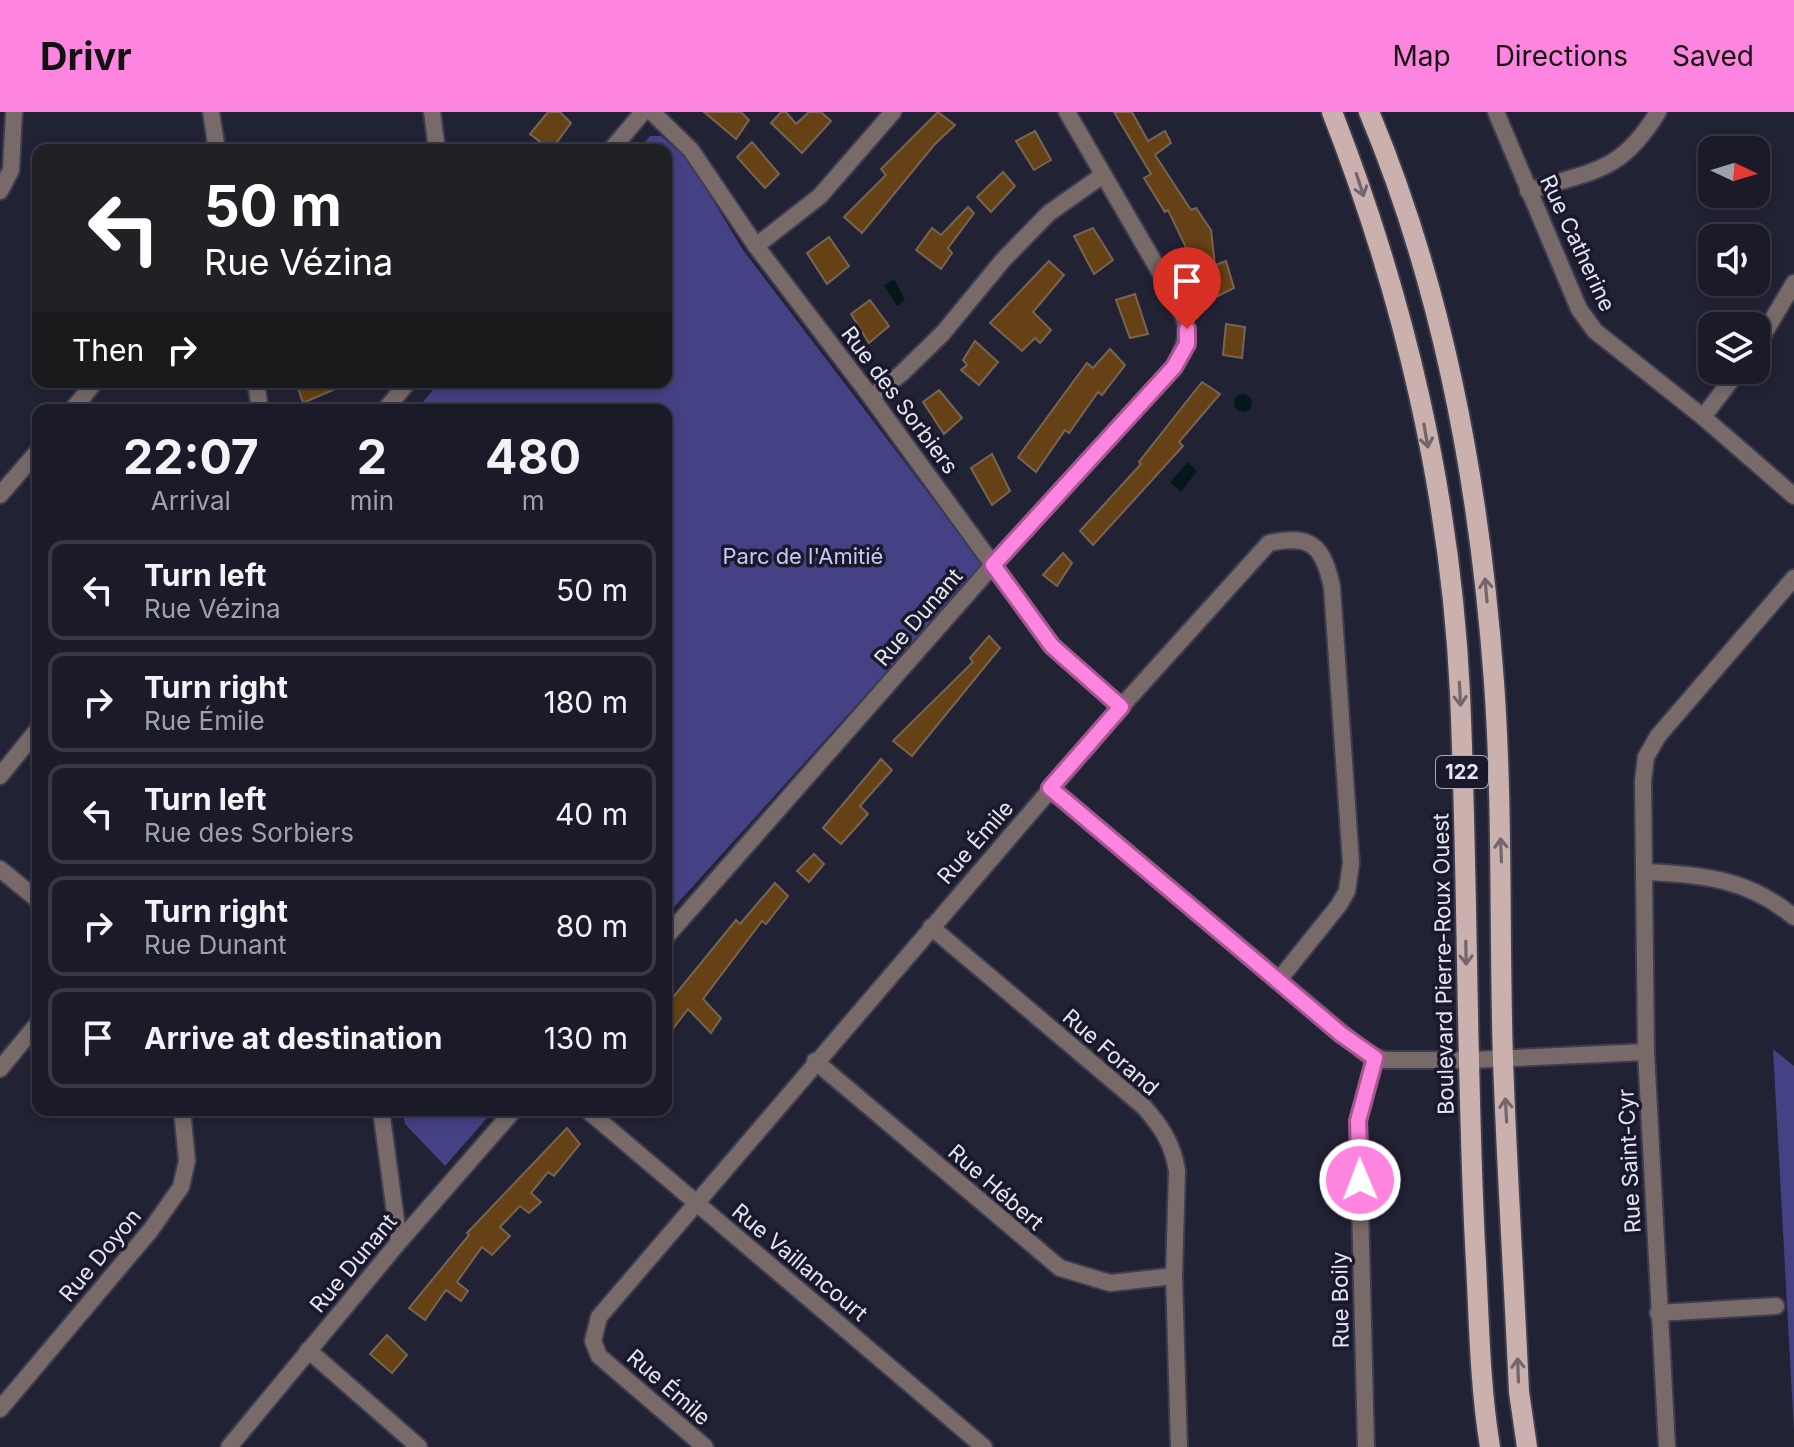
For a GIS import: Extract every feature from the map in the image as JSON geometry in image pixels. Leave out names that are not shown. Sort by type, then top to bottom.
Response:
[{"type":"main road","name":"Boulevard Pierre-Roux Ouest","points":[[1332,112],[1357,175],[1390,280],[1423,419],[1448,562],[1460,691],[1469,1060],[1484,1411],[1490,1447]]},
{"type":"main road","name":"122","points":[[1369,112],[1398,189],[1450,377],[1461,422],[1485,571],[1502,864],[1503,1059],[1519,1392],[1527,1447]]},
{"type":"street","points":[[0,191],[11,170],[14,112]]},
{"type":"street","points":[[211,112],[216,144]]},
{"type":"street","points":[[432,112],[436,144]]},
{"type":"street","points":[[616,144],[643,112]]},
{"type":"street","name":"Rue des Sorbiers","points":[[652,112],[691,150],[756,246],[871,397],[1052,646],[1121,707]]},
{"type":"street","points":[[756,246],[820,196],[893,112]]},
{"type":"street","name":"Rue Dunant","points":[[672,930],[993,565],[1174,367],[1187,344],[1187,329],[1179,305],[1067,112]]},
{"type":"street","name":"Rue Catherine","points":[[1496,112],[1579,309],[1595,331],[1703,417],[1794,496]]},
{"type":"street","points":[[1528,191],[1613,164],[1629,153],[1658,112]]},
{"type":"street","points":[[871,397],[943,333],[1004,259],[1049,213],[1103,175]]},
{"type":"street","points":[[1770,323],[1794,283]]},
{"type":"street","points":[[1703,417],[1728,384]]},
{"type":"street","points":[[77,404],[90,388]]},
{"type":"street","points":[[390,404],[403,388]]},
{"type":"street","points":[[0,495],[32,458]]},
{"type":"street","name":"Rue Émile","points":[[705,1447],[599,1356],[593,1341],[599,1317],[1050,788],[1269,543],[1303,540],[1326,558],[1332,587],[1350,879],[1347,891],[1331,917],[1278,981]]},
{"type":"street","name":"Rue Saint-Cyr","points":[[1667,1447],[1646,1052],[1643,781],[1646,757],[1658,736],[1794,578]]},
{"type":"street","points":[[0,776],[32,736]]},
{"type":"street","points":[[1050,788],[1341,1034],[1375,1058],[1469,1060],[1646,1052]]},
{"type":"street","points":[[0,869],[32,895]]},
{"type":"street","points":[[1644,872],[1700,874],[1737,883],[1763,894],[1794,917]]},
{"type":"street","name":"Rue Forand","points":[[931,927],[1144,1107],[1162,1127],[1177,1171],[1174,1276],[1179,1447]]},
{"type":"street","points":[[0,1069],[32,1030]]},
{"type":"street","name":"Rue Boily","points":[[1366,1447],[1358,1121],[1375,1058]]},
{"type":"street","name":"Rue Hébert","points":[[815,1061],[1060,1268],[1110,1283],[1174,1276]]},
{"type":"street","name":"Rue Doyon","points":[[0,1409],[150,1231],[181,1187],[187,1161],[183,1116]]},
{"type":"street","points":[[382,1116],[399,1242]]},
{"type":"street","name":"Rue Dunant","points":[[229,1447],[399,1242],[509,1116]]},
{"type":"street","name":"Rue Vaillancourt","points":[[594,1116],[984,1447]]},
{"type":"street","points":[[1658,1313],[1776,1306]]},
{"type":"street","points":[[308,1350],[419,1447]]},
{"type":"green space","name":"Parc de l'Amitié","points":[[650,136],[661,136],[670,144],[643,144]]},
{"type":"green space","name":"Parc de l'Amitié","points":[[672,145],[688,159],[743,250],[983,565],[672,909],[672,404],[421,404],[435,388],[672,388]]},
{"type":"green space","points":[[1773,1049],[1794,1066],[1794,1432]]},
{"type":"green space","points":[[404,1116],[489,1116],[445,1166],[405,1124]]},
{"type":"shaded area","points":[[894,279],[905,300],[897,306],[884,286]]},
{"type":"shaded area","points":[[1239,394],[1247,394],[1252,403],[1250,410],[1239,412],[1234,407],[1234,399]]},
{"type":"shaded area","points":[[1188,462],[1197,471],[1181,492],[1170,482]]},
{"type":"building","points":[[548,112],[560,112],[571,123],[555,144],[543,144],[530,134]]},
{"type":"building","points":[[704,112],[741,112],[749,120],[736,139]]},
{"type":"building","points":[[781,112],[786,112],[796,124],[809,112],[821,112],[831,121],[802,153],[771,123]]},
{"type":"building","points":[[938,112],[955,125],[934,145],[862,233],[844,217],[886,175],[881,169]]},
{"type":"building","points":[[1114,112],[1132,112],[1148,141],[1165,131],[1171,143],[1155,155],[1191,210],[1196,208],[1211,230],[1215,265],[1226,261],[1234,288],[1212,299],[1202,256],[1192,260],[1168,210],[1165,212],[1144,178],[1151,174]]},
{"type":"building","points":[[1035,131],[1051,160],[1034,170],[1016,141]]},
{"type":"building","points":[[752,142],[779,174],[765,188],[737,157]]},
{"type":"building","points":[[1003,172],[1015,186],[991,212],[977,197]]},
{"type":"building","points":[[968,207],[974,213],[948,248],[952,253],[941,269],[916,250],[932,228],[941,235]]},
{"type":"building","points":[[1093,228],[1113,260],[1094,274],[1074,236]]},
{"type":"building","points":[[829,237],[849,266],[827,284],[807,253]]},
{"type":"building","points":[[1049,261],[1064,275],[1033,312],[1051,330],[1040,343],[1035,338],[1022,351],[990,323]]},
{"type":"building","points":[[1135,294],[1148,334],[1130,338],[1116,300]]},
{"type":"building","points":[[870,300],[889,326],[869,343],[851,314]]},
{"type":"building","points":[[1226,324],[1245,327],[1242,358],[1223,355]]},
{"type":"building","points":[[975,341],[998,362],[979,385],[961,370],[967,365],[963,360]]},
{"type":"building","points":[[1110,349],[1125,365],[1102,395],[1098,392],[1069,433],[1065,430],[1036,472],[1018,457],[1087,363],[1093,368]]},
{"type":"building","points":[[1202,382],[1220,394],[1179,442],[1183,446],[1093,545],[1080,531],[1141,464],[1139,462]]},
{"type":"building","points":[[298,388],[337,388],[303,403]]},
{"type":"building","points":[[939,390],[962,418],[944,434],[923,402]]},
{"type":"building","points":[[992,454],[1010,491],[992,505],[971,468]]},
{"type":"building","points":[[1063,553],[1072,563],[1057,586],[1043,575]]},
{"type":"building","points":[[989,636],[1000,648],[912,756],[893,741],[973,662],[970,658]]},
{"type":"building","points":[[881,759],[892,770],[860,806],[868,814],[841,844],[823,828]]},
{"type":"building","points":[[814,854],[824,864],[809,882],[797,871]]},
{"type":"building","points":[[775,883],[788,896],[766,924],[762,921],[703,999],[721,1018],[711,1033],[688,1009],[672,1030],[674,996],[736,920],[740,924]]},
{"type":"building","points":[[567,1128],[580,1144],[554,1176],[548,1172],[531,1193],[541,1202],[529,1213],[520,1206],[500,1227],[510,1236],[492,1255],[482,1247],[457,1282],[468,1291],[461,1301],[446,1290],[425,1320],[409,1308],[469,1235],[467,1233]]},
{"type":"building","points":[[387,1335],[407,1355],[392,1373],[370,1354]]},
{"type":"route","points":[[1187,329],[1187,344],[1174,367],[993,565],[1052,646],[1121,707],[1050,788],[1341,1034],[1375,1058],[1358,1121],[1360,1180]]}]
